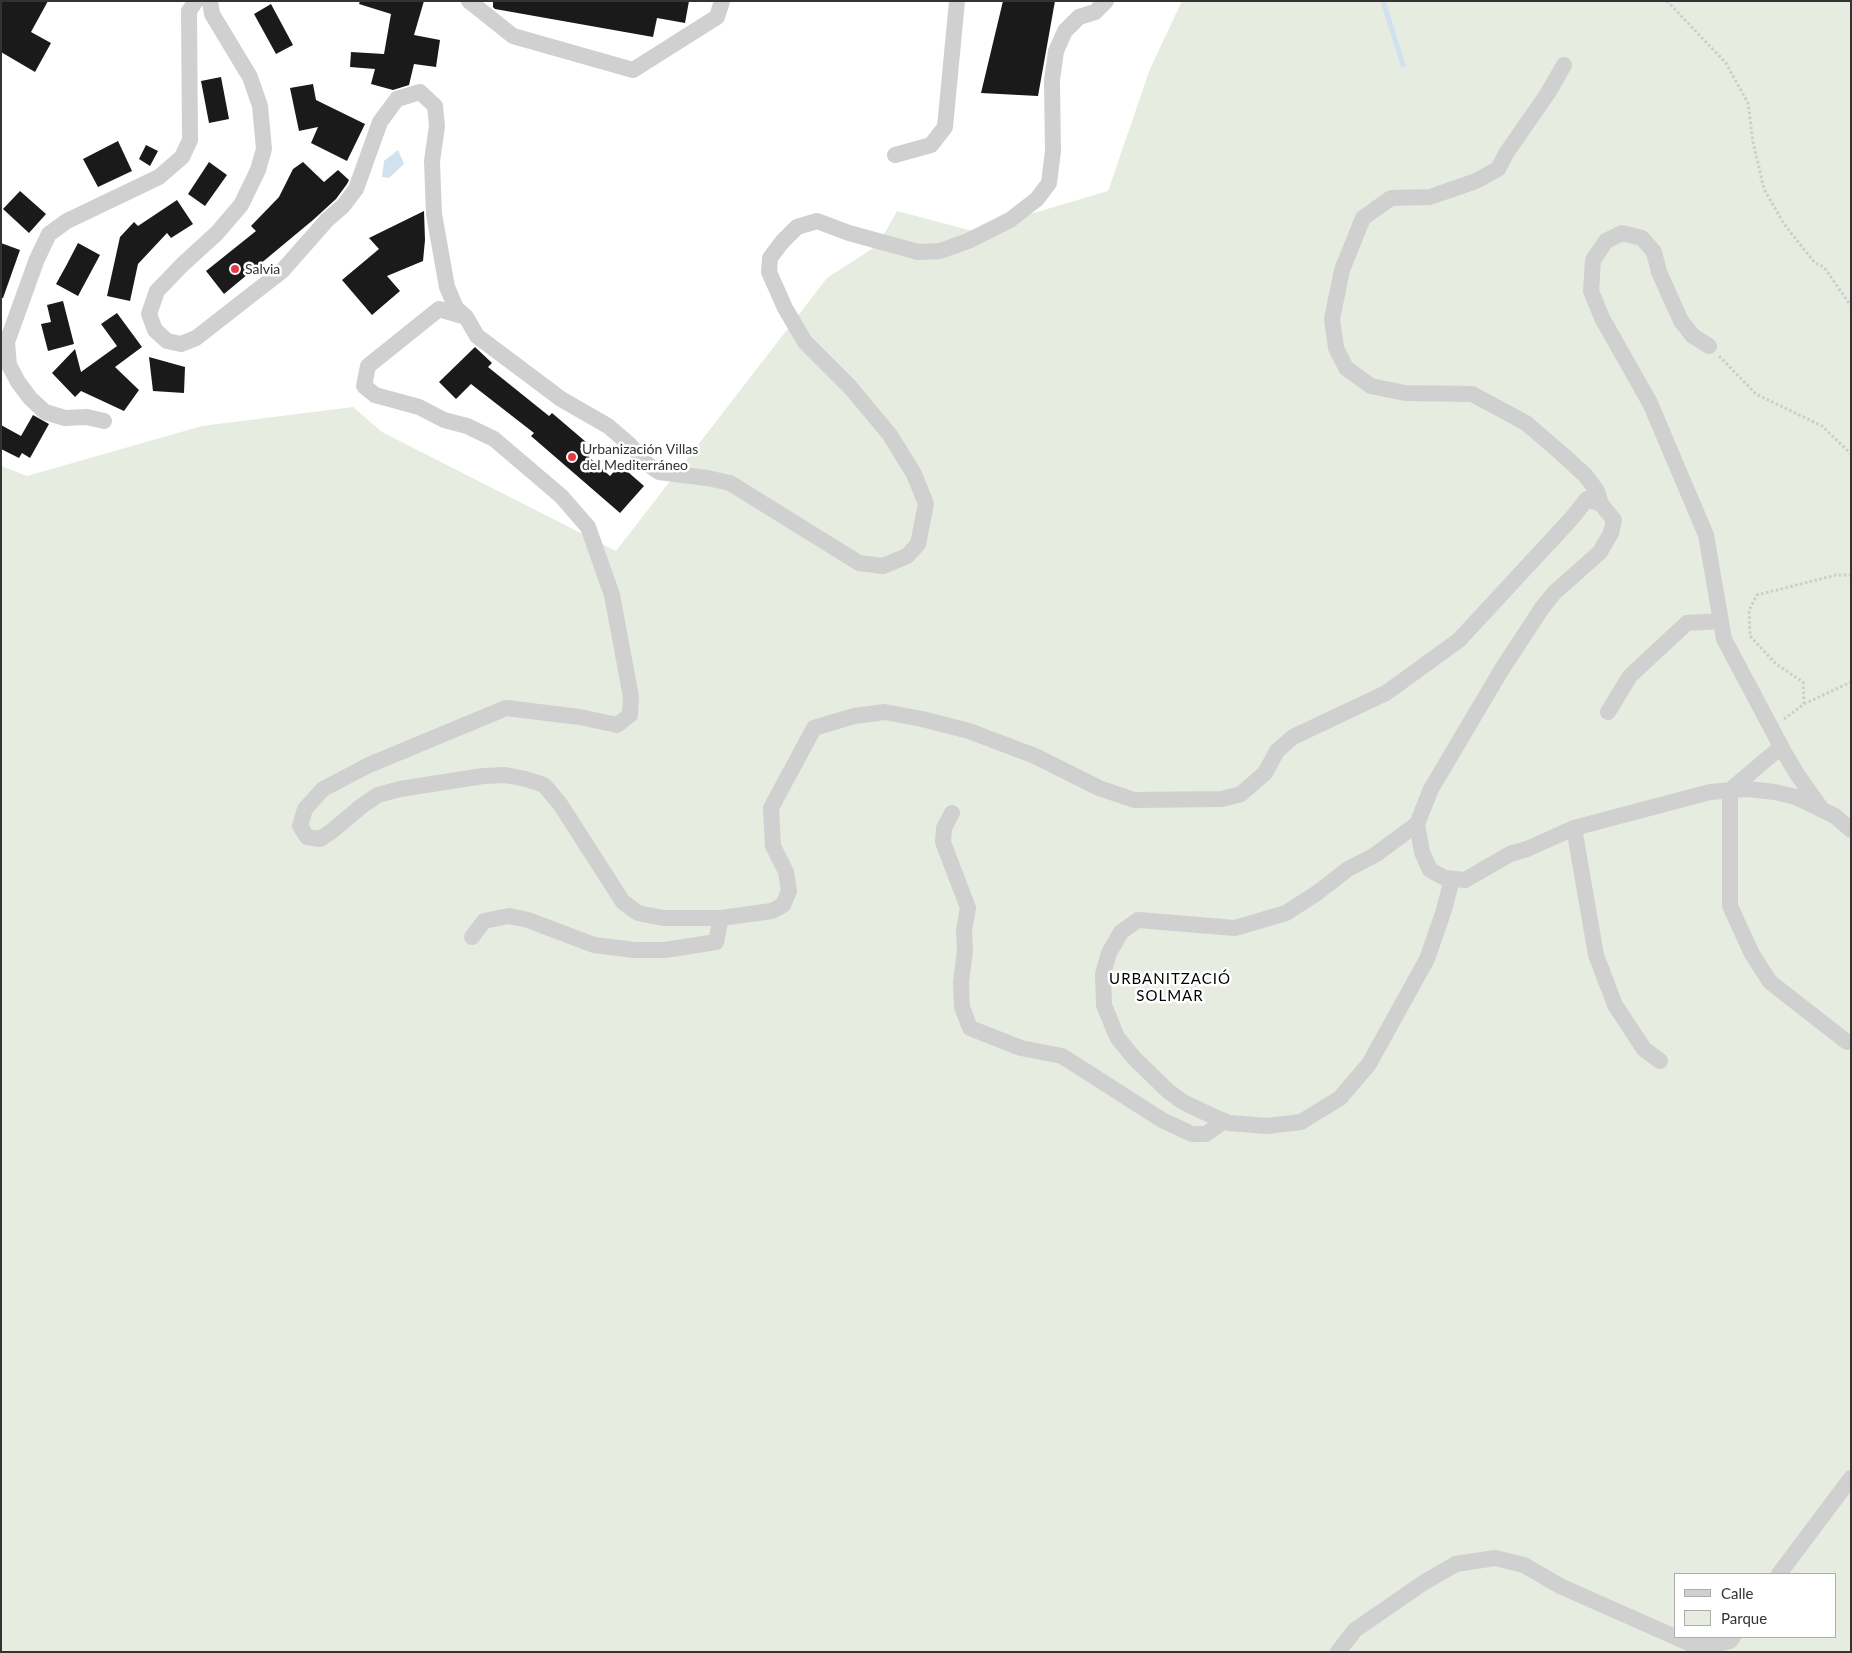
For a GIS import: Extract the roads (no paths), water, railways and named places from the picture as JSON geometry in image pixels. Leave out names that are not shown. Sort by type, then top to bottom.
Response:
[{"type":"street","points":[[104,421],[87,417],[64,418],[46,412],[30,398],[18,382],[9,364],[7,342],[37,259],[49,234],[67,222],[159,177],[182,157],[190,140],[189,11],[196,1]]},
{"type":"street","points":[[210,1],[212,14],[250,77],[260,106],[264,149],[258,170],[241,205],[157,292],[149,314],[155,330],[167,341],[181,344],[196,338],[282,271],[356,188],[380,122],[396,99],[420,92],[435,106],[437,126],[432,161],[434,214],[447,287],[456,308],[466,317],[477,336],[561,399],[608,426],[629,444],[646,463],[659,472],[730,483],[859,563],[883,566],[907,556],[918,544],[926,504],[914,474],[890,434],[850,387],[805,342],[785,308],[769,272],[770,258],[796,227],[818,221],[849,233],[918,252],[940,251],[968,241],[1010,220],[1037,199],[1049,183],[1053,151],[1052,80],[1056,50],[1065,31],[1079,17],[1095,12],[1106,1]]},
{"type":"street","points":[[469,1],[513,36],[633,70],[717,18],[722,1]]},
{"type":"street","points":[[895,155],[931,145],[945,128],[957,1]]},
{"type":"street","points":[[1452,879],[1444,910],[1427,959],[1370,1064],[1340,1098],[1301,1122],[1267,1126],[1224,1121],[1183,1102],[1168,1091],[1134,1058],[1117,1037],[1104,1005],[1103,974],[1109,953],[1121,932],[1138,920],[1235,928],[1286,913],[1318,893],[1348,869],[1375,855],[1417,824],[1431,789],[1502,669],[1542,608],[1554,593],[1600,552],[1612,533],[1614,520],[1601,504],[1597,491],[1586,476],[1526,423],[1472,394],[1405,393],[1371,386],[1346,368],[1336,348],[1332,319],[1342,270],[1363,218],[1390,198],[1430,197],[1498,170],[1507,152],[1548,93],[1564,64]]},
{"type":"street","points":[[1709,346],[1694,336],[1681,321],[1659,272],[1654,252],[1642,238],[1622,233],[1606,241],[1593,260],[1591,291],[1602,318],[1650,403],[1706,534],[1724,638],[1781,747],[1797,774],[1823,809]]},
{"type":"street","points":[[466,317],[439,309],[368,366],[364,386],[374,395],[419,407],[444,420],[466,426],[494,439],[561,496],[588,527],[612,595],[631,698],[630,715],[617,725],[580,717],[506,708],[368,765],[323,789],[305,809],[300,826],[307,837],[320,839],[362,805],[378,795],[400,789],[484,776],[505,775],[526,779],[544,785],[560,804],[623,902],[638,913],[663,918],[721,918],[772,911],[783,905],[789,891],[786,872],[773,846],[771,808],[814,728],[854,716],[885,712],[969,731],[1035,756],[1099,788],[1134,800],[1222,799],[1241,794],[1265,773],[1277,751],[1292,737],[1386,693],[1459,640],[1571,519],[1587,499],[1601,504]]},
{"type":"street","points":[[1608,712],[1630,676],[1687,624],[1721,621]]},
{"type":"street","points":[[1781,747],[1730,790],[1730,906],[1752,954],[1770,982],[1847,1042]]},
{"type":"street","points":[[1417,824],[1422,852],[1430,870],[1445,878],[1465,880],[1510,854],[1528,849],[1574,828],[1710,792],[1747,789],[1796,797],[1835,816],[1851,830]]},
{"type":"street","points":[[952,813],[944,828],[944,842],[968,908],[964,930],[966,951],[961,982],[962,1007],[970,1028],[1021,1048],[1062,1056],[1162,1120],[1192,1134],[1206,1134],[1224,1121]]},
{"type":"street","points":[[1574,828],[1596,955],[1615,1005],[1644,1049],[1660,1061]]},
{"type":"street","points":[[472,937],[484,922],[509,916],[528,920],[594,945],[634,950],[665,950],[716,942],[721,918]]},
{"type":"street","points":[[1780,1573],[1851,1478]]},
{"type":"street","points":[[1338,1652],[1355,1630],[1456,1564],[1495,1558],[1524,1565],[1560,1586],[1674,1636]]},
{"type":"street","points":[[1677,1638],[1691,1644],[1710,1646],[1730,1641],[1732,1638]]},
{"type":"water","points":[[398,150],[404,164],[389,178],[382,177],[384,161]]},
{"type":"waterway","points":[[1383,1],[1403,65]]},
{"type":"place","name":"Salvia","points":[[235,269]]},
{"type":"place","name":"Urbanización Villas del Mediterráneo","points":[[572,457]]},
{"type":"district","name":"URBANITZACIÓ SOLMAR","points":[[1170,988]]}]
